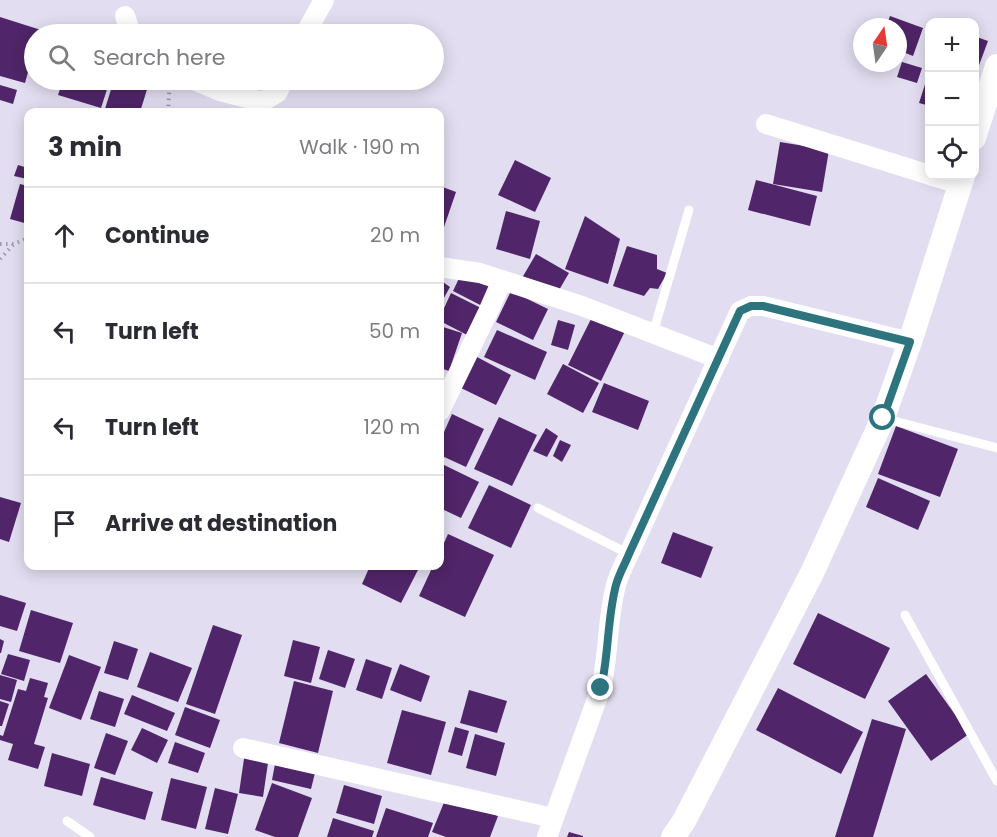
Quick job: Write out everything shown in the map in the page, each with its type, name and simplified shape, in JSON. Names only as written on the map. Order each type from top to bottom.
[{"type":"street","points":[[311,24],[324,0]]},
{"type":"street","points":[[979,126],[997,66]]},
{"type":"street","points":[[218,90],[262,102],[279,90]]},
{"type":"street","points":[[766,124],[925,173]]},
{"type":"street","points":[[673,837],[684,821],[812,573],[883,418],[910,342],[961,180]]},
{"type":"street","points":[[444,268],[480,273],[582,306],[719,359]]},
{"type":"street","points":[[444,403],[502,280]]},
{"type":"street","points":[[243,748],[550,828],[601,688],[617,583],[740,311],[751,306],[763,306],[910,342]]},
{"type":"lane","points":[[652,333],[688,210]]},
{"type":"lane","points":[[883,418],[997,448]]},
{"type":"lane","points":[[538,508],[629,554]]},
{"type":"lane","points":[[905,615],[997,781]]},
{"type":"lane","points":[[67,821],[90,837]]},
{"type":"path","points":[[168,108],[169,90]]},
{"type":"path","points":[[0,244],[14,244],[24,240]]},
{"type":"path","points":[[0,259],[14,244]]},
{"type":"building","points":[[0,17],[24,25],[24,83],[0,76]]},
{"type":"building","points":[[907,22],[923,28],[913,56],[907,54]]},
{"type":"building","points":[[979,38],[988,41],[979,65]]},
{"type":"building","points":[[907,64],[922,68],[917,83],[897,77],[899,72],[907,72]]},
{"type":"building","points":[[925,84],[925,105],[919,103]]},
{"type":"building","points":[[0,85],[17,90],[13,104],[0,100]]},
{"type":"building","points":[[60,90],[107,90],[101,108],[58,95]]},
{"type":"building","points":[[111,90],[147,90],[141,108],[105,108]]},
{"type":"building","points":[[780,142],[829,150],[822,192],[773,184]]},
{"type":"building","points":[[515,160],[551,178],[535,212],[498,195]]},
{"type":"building","points":[[18,165],[24,167],[24,178],[14,176]]},
{"type":"building","points":[[756,180],[817,196],[810,226],[748,210]]},
{"type":"building","points":[[20,184],[24,185],[24,223],[10,219]]},
{"type":"building","points":[[444,188],[456,192],[444,227]]},
{"type":"building","points":[[506,211],[540,221],[530,259],[496,249]]},
{"type":"building","points":[[585,216],[620,239],[608,284],[565,269]]},
{"type":"building","points":[[627,246],[657,255],[657,269],[667,273],[658,289],[650,288],[644,296],[613,286]]},
{"type":"building","points":[[536,254],[569,273],[555,297],[522,278]]},
{"type":"building","points":[[462,272],[496,289],[486,308],[453,291]]},
{"type":"building","points":[[444,283],[450,287],[444,298]]},
{"type":"building","points":[[511,291],[548,309],[533,340],[496,322]]},
{"type":"building","points":[[451,293],[485,310],[471,337],[444,323],[444,308]]},
{"type":"building","points":[[594,313],[626,329],[601,381],[568,365]]},
{"type":"building","points":[[558,320],[575,325],[568,350],[551,345]]},
{"type":"building","points":[[444,327],[462,333],[449,371],[444,369]]},
{"type":"building","points":[[497,330],[547,352],[535,380],[484,357]]},
{"type":"building","points":[[477,357],[511,375],[496,405],[461,388]]},
{"type":"building","points":[[563,364],[599,383],[583,413],[547,394]]},
{"type":"building","points":[[604,383],[649,401],[638,430],[592,412]]},
{"type":"building","points":[[452,414],[484,429],[466,467],[444,457],[444,432]]},
{"type":"building","points":[[499,417],[537,435],[512,486],[474,469]]},
{"type":"building","points":[[896,426],[958,449],[940,497],[878,474]]},
{"type":"building","points":[[546,428],[558,436],[547,457],[533,451]]},
{"type":"building","points":[[560,440],[571,445],[562,462],[553,456]]},
{"type":"building","points":[[444,465],[479,482],[461,518],[444,510]]},
{"type":"building","points":[[878,478],[930,501],[918,530],[866,507]]},
{"type":"building","points":[[489,485],[531,505],[511,548],[468,528]]},
{"type":"building","points":[[0,497],[21,503],[9,542],[0,539]]},
{"type":"building","points":[[673,532],[713,547],[701,578],[661,563]]},
{"type":"building","points":[[448,534],[494,555],[465,617],[419,596],[431,570],[444,570],[444,543]]},
{"type":"building","points":[[368,570],[418,570],[401,603],[362,584]]},
{"type":"building","points":[[0,595],[26,603],[17,631],[0,626]]},
{"type":"building","points":[[31,610],[73,623],[60,663],[19,651]]},
{"type":"building","points":[[818,613],[890,648],[865,699],[793,664]]},
{"type":"building","points":[[213,625],[242,635],[215,714],[186,704]]},
{"type":"building","points":[[0,639],[4,641],[1,653],[0,653]]},
{"type":"building","points":[[293,640],[320,647],[311,683],[284,676]]},
{"type":"building","points":[[114,641],[138,649],[128,680],[104,673]]},
{"type":"building","points":[[328,650],[355,659],[345,688],[319,679]]},
{"type":"building","points":[[150,652],[192,668],[178,702],[137,687]]},
{"type":"building","points":[[8,654],[30,660],[24,681],[1,674]]},
{"type":"building","points":[[69,655],[101,667],[81,720],[49,708]]},
{"type":"building","points":[[366,659],[392,668],[382,699],[356,690]]},
{"type":"building","points":[[400,664],[430,676],[421,702],[390,690]]},
{"type":"building","points":[[926,674],[969,734],[931,761],[888,701]]},
{"type":"building","points":[[0,675],[17,680],[11,702],[0,699]]},
{"type":"building","points":[[30,678],[48,683],[44,697],[48,698],[34,744],[45,747],[38,769],[8,760],[13,744],[0,740],[18,689],[26,691]]},
{"type":"building","points":[[294,681],[333,691],[318,753],[279,743]]},
{"type":"building","points":[[778,688],[863,732],[841,774],[756,730]]},
{"type":"building","points":[[469,690],[507,701],[497,733],[460,723]]},
{"type":"building","points":[[99,691],[124,699],[115,727],[90,719]]},
{"type":"building","points":[[132,695],[175,713],[167,731],[124,714]]},
{"type":"building","points":[[0,701],[9,704],[2,726],[0,726]]},
{"type":"building","points":[[185,707],[220,720],[210,748],[175,735]]},
{"type":"building","points":[[402,710],[446,722],[431,775],[387,763]]},
{"type":"building","points":[[872,719],[906,729],[873,837],[835,837]]},
{"type":"building","points":[[455,727],[469,731],[462,756],[448,752]]},
{"type":"building","points":[[142,728],[168,740],[157,763],[131,750]]},
{"type":"building","points":[[106,733],[128,741],[115,775],[94,768]]},
{"type":"building","points":[[475,734],[505,743],[496,776],[466,768]]},
{"type":"building","points":[[175,742],[205,753],[198,773],[168,763]]},
{"type":"building","points":[[245,752],[269,756],[263,797],[239,793]]},
{"type":"building","points":[[52,753],[90,764],[82,796],[44,786]]},
{"type":"building","points":[[275,764],[315,773],[311,789],[272,780]]},
{"type":"building","points":[[101,777],[153,792],[145,820],[93,805]]},
{"type":"building","points":[[171,778],[207,787],[196,829],[161,820]]},
{"type":"building","points":[[272,783],[312,798],[298,837],[275,837],[255,830]]},
{"type":"building","points":[[344,785],[382,796],[374,824],[336,813]]},
{"type":"building","points":[[215,788],[238,794],[228,834],[205,829]]},
{"type":"building","points":[[447,795],[498,816],[490,837],[446,837],[432,832]]},
{"type":"building","points":[[386,808],[433,823],[428,837],[376,837]]},
{"type":"building","points":[[333,818],[374,831],[372,837],[327,837]]},
{"type":"building","points":[[569,832],[583,836],[583,837],[567,837]]},
{"type":"route","points":[[601,688],[617,583],[740,311],[751,306],[763,306],[910,342],[883,418]]}]
